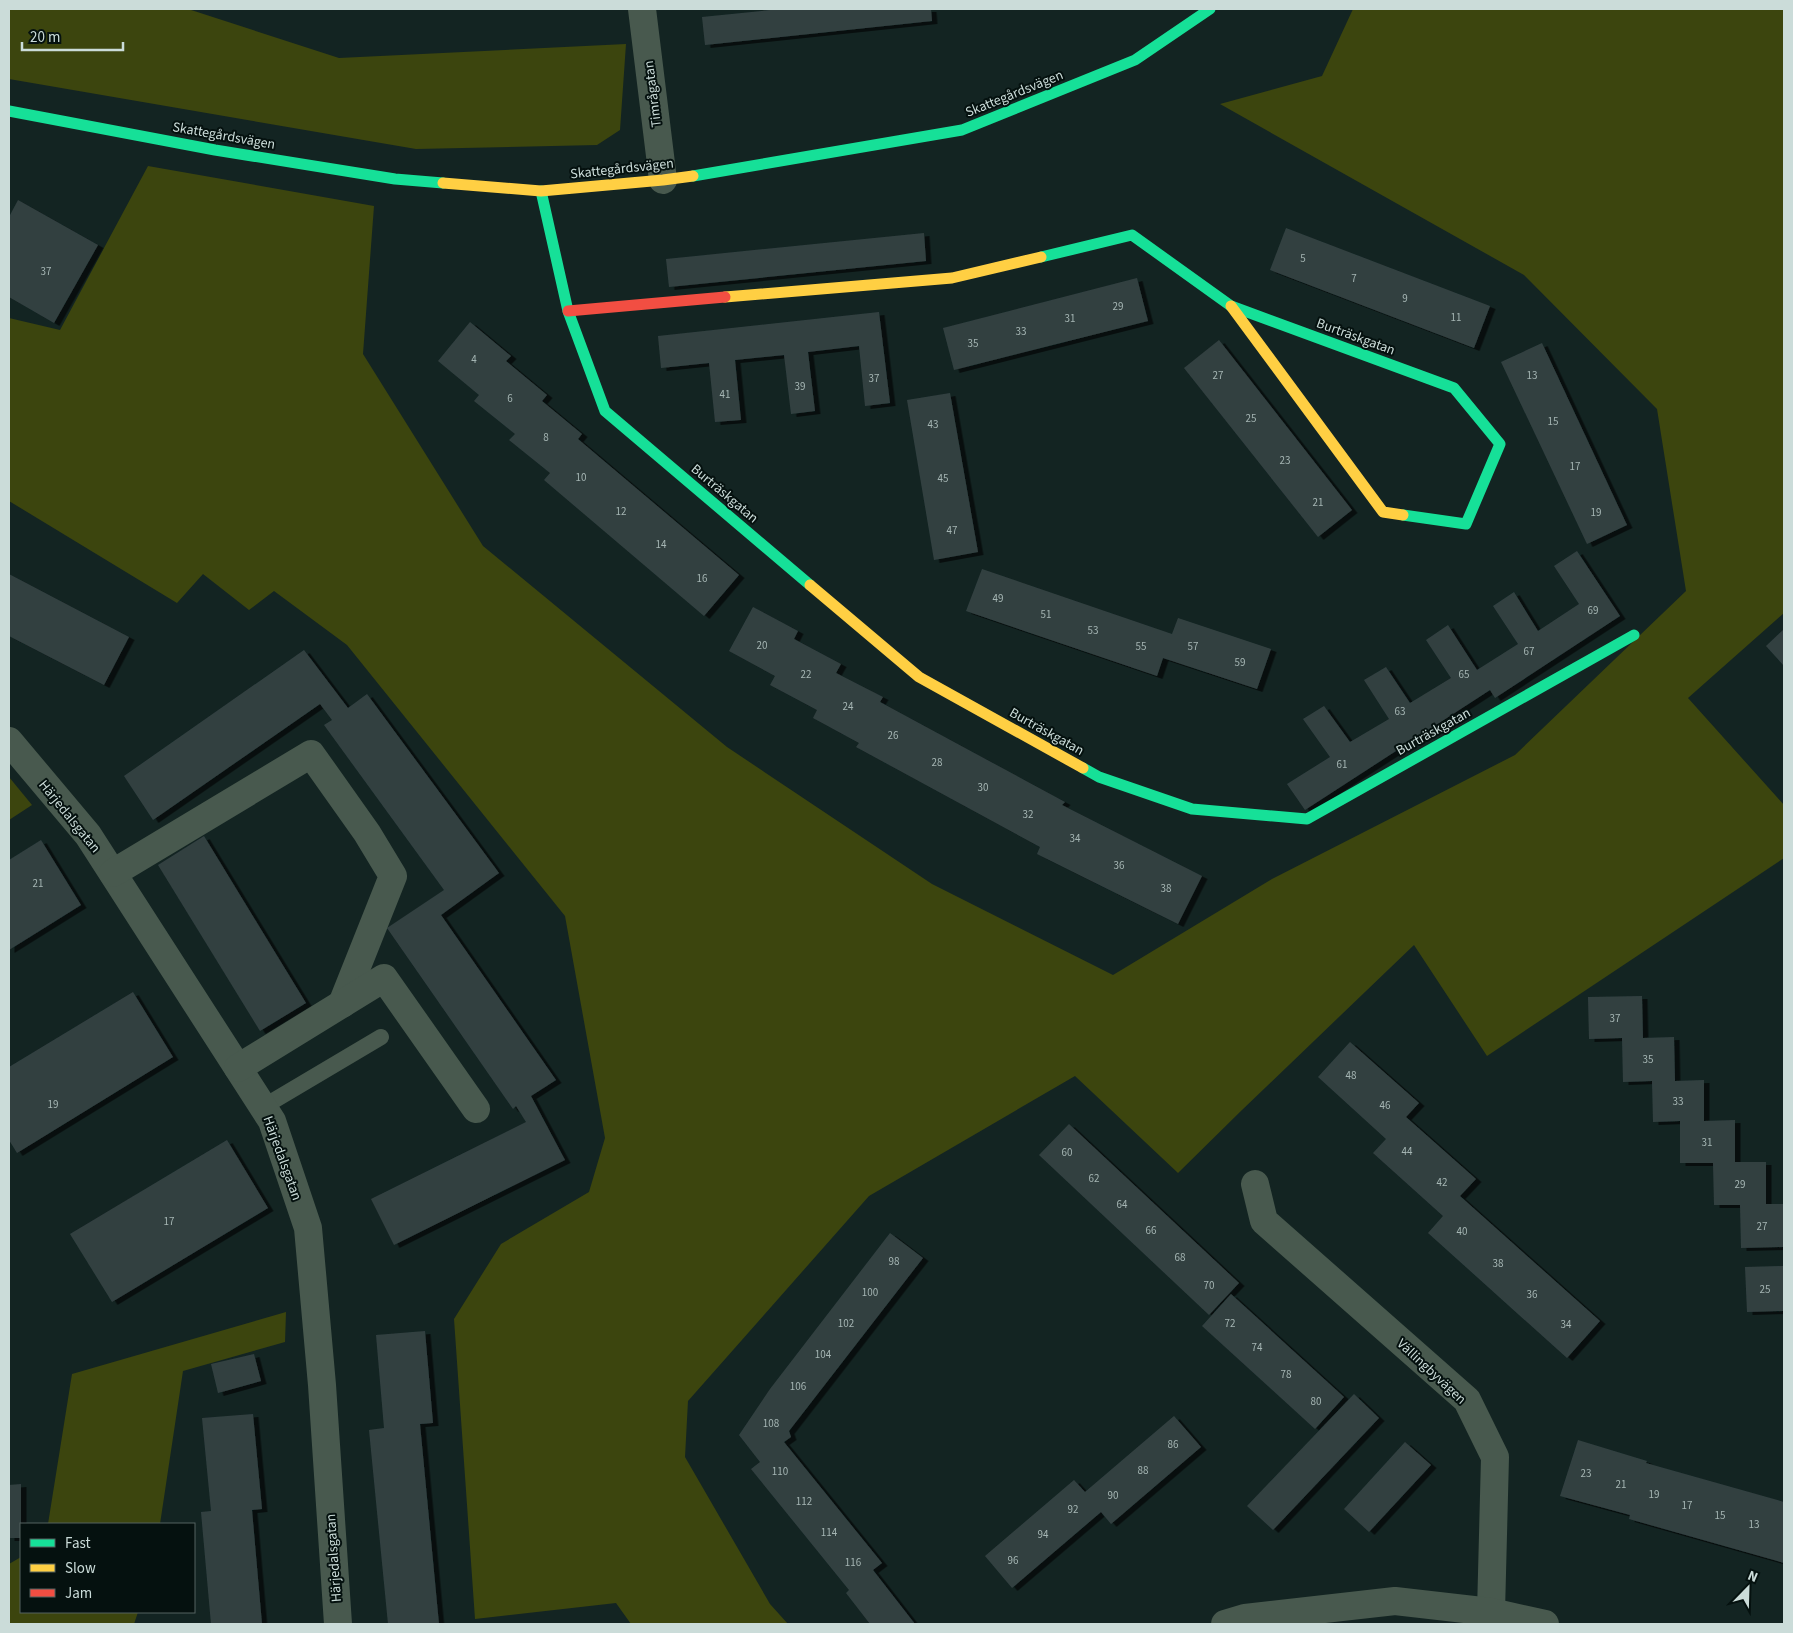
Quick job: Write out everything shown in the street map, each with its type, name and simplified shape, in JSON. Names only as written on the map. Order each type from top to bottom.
[{"type":"street","name":"Timrågatan","points":[[642,9],[663,180]]},
{"type":"street","name":"Skattegårdsvägen","points":[[9,111],[215,150],[394,179],[541,191],[663,180],[962,130],[1134,60],[1210,9]]},
{"type":"street","name":"Burträskgatan","points":[[541,191],[568,311],[605,411],[919,677],[1099,777],[1192,809],[1307,819],[1634,636]]},
{"type":"street","name":"Burträskgatan","points":[[568,311],[952,278],[1132,235],[1231,306],[1454,388],[1500,444],[1466,524],[1382,512],[1231,306]]},
{"type":"street","name":"Härjedalsgatan","points":[[9,742],[88,835],[272,1122],[308,1228],[322,1385],[338,1624]]},
{"type":"street","points":[[113,873],[311,754],[367,833],[392,876],[342,1004]]},
{"type":"street","points":[[238,1068],[384,978],[476,1109]]},
{"type":"street","name":"Vällingbyvägen","points":[[1255,1184],[1264,1221],[1467,1400],[1495,1457],[1491,1612]]},
{"type":"street","points":[[1225,1624],[1245,1618],[1394,1601],[1491,1612],[1545,1624]]},
{"type":"lane","points":[[263,1107],[381,1037]]},
{"type":"green space","points":[[9,9],[188,9],[339,58],[626,44],[620,130],[597,145],[416,149],[9,79]]},
{"type":"green space","points":[[1353,9],[1784,9],[1784,613],[1688,698],[1784,805],[1784,858],[1487,1056],[1414,945],[1178,1173],[1075,1076],[869,1196],[688,1401],[685,1457],[770,1604],[788,1624],[631,1624],[616,1603],[475,1619],[454,1319],[501,1244],[589,1192],[605,1138],[565,916],[347,645],[274,591],[249,610],[203,574],[177,603],[9,501],[9,318],[60,330],[148,166],[374,206],[363,354],[483,546],[727,747],[932,884],[1113,975],[1272,879],[1515,755],[1686,591],[1657,409],[1524,275],[1220,104],[1322,76]]},
{"type":"green space","points":[[9,777],[32,805],[9,820]]},
{"type":"green space","points":[[286,1312],[285,1342],[183,1371],[160,1523],[48,1523],[72,1374]]},
{"type":"green space","points":[[20,1558],[20,1613],[138,1613],[134,1624],[9,1624],[9,1564]]},
{"type":"building","points":[[780,9],[931,9],[932,21],[705,45],[702,17]]},
{"type":"building","points":[[18,200],[98,245],[54,323],[9,297],[9,217]]},
{"type":"building","points":[[1286,228],[1490,306],[1474,348],[1270,270]]},
{"type":"building","points":[[924,233],[926,261],[669,287],[666,259]]},
{"type":"building","points":[[1137,278],[1148,321],[954,370],[943,328]]},
{"type":"building","points":[[879,312],[890,403],[865,406],[859,346],[808,352],[815,411],[791,414],[784,355],[735,360],[741,420],[715,422],[709,363],[661,368],[658,336]]},
{"type":"building","points":[[470,322],[511,356],[506,361],[547,395],[542,401],[582,434],[578,439],[739,575],[704,616],[544,480],[550,473],[509,440],[515,434],[474,401],[479,395],[438,361]]},
{"type":"building","points":[[1219,340],[1352,510],[1318,537],[1184,368]]},
{"type":"building","points":[[1542,343],[1627,525],[1587,544],[1501,362]]},
{"type":"building","points":[[950,393],[978,552],[934,560],[907,400]]},
{"type":"building","points":[[1577,551],[1620,616],[1495,698],[1490,690],[1305,810],[1287,784],[1330,757],[1303,719],[1324,706],[1350,742],[1389,719],[1364,680],[1386,667],[1410,703],[1451,678],[1426,640],[1448,625],[1477,670],[1518,644],[1493,606],[1514,592],[1538,631],[1579,604],[1554,566]]},
{"type":"building","points":[[982,569],[1172,634],[1178,618],[1271,649],[1257,689],[1163,658],[1157,676],[966,611]]},
{"type":"building","points":[[9,574],[129,637],[104,685],[9,636]]},
{"type":"building","points":[[753,607],[798,631],[794,639],[841,664],[836,673],[883,697],[880,702],[1065,802],[1062,805],[1202,876],[1178,924],[1037,854],[1040,847],[856,747],[859,743],[813,718],[817,710],[770,685],[775,676],[729,651]]},
{"type":"building","points":[[1784,629],[1784,666],[1766,646]]},
{"type":"building","points":[[304,650],[348,708],[367,694],[499,873],[441,915],[556,1080],[531,1096],[565,1160],[394,1245],[371,1199],[526,1122],[516,1106],[513,1109],[387,928],[444,890],[324,725],[332,720],[320,704],[153,820],[124,776]]},
{"type":"building","points":[[204,836],[306,1003],[260,1031],[158,865]]},
{"type":"building","points":[[41,840],[81,905],[9,950],[9,860]]},
{"type":"building","points":[[133,992],[173,1057],[17,1153],[9,1140],[9,1067]]},
{"type":"building","points":[[1642,996],[1643,1038],[1674,1037],[1675,1081],[1704,1080],[1704,1121],[1735,1120],[1735,1162],[1766,1162],[1766,1204],[1784,1204],[1784,1247],[1741,1248],[1740,1205],[1714,1205],[1713,1163],[1680,1163],[1680,1121],[1653,1122],[1652,1081],[1623,1082],[1622,1038],[1589,1039],[1588,997]]},
{"type":"building","points":[[1350,1042],[1419,1103],[1406,1117],[1476,1179],[1460,1196],[1600,1321],[1567,1358],[1428,1233],[1443,1216],[1373,1153],[1386,1139],[1318,1077]]},
{"type":"building","points":[[1069,1124],[1239,1283],[1209,1315],[1039,1155]]},
{"type":"building","points":[[227,1140],[268,1208],[112,1302],[70,1234]]},
{"type":"building","points":[[890,1233],[923,1258],[789,1431],[791,1437],[784,1442],[882,1563],[873,1570],[915,1624],[870,1624],[846,1593],[849,1590],[751,1469],[760,1462],[739,1435],[770,1389]]},
{"type":"building","points":[[1784,1266],[1784,1311],[1747,1312],[1745,1267]]},
{"type":"building","points":[[1231,1294],[1344,1397],[1315,1429],[1202,1326]]},
{"type":"building","points":[[425,1331],[433,1423],[420,1424],[439,1624],[388,1624],[369,1430],[384,1428],[376,1335]]},
{"type":"building","points":[[254,1354],[261,1381],[218,1393],[211,1364]]},
{"type":"building","points":[[1354,1394],[1379,1418],[1273,1530],[1247,1506]]},
{"type":"building","points":[[253,1414],[262,1509],[252,1510],[262,1624],[211,1624],[201,1512],[211,1511],[202,1418]]},
{"type":"building","points":[[1174,1416],[1201,1447],[1111,1524],[1101,1512],[1012,1588],[985,1556],[1074,1480],[1085,1492]]},
{"type":"building","points":[[1578,1440],[1647,1461],[1646,1463],[1784,1502],[1784,1563],[1629,1519],[1630,1515],[1560,1496]]},
{"type":"building","points":[[1405,1442],[1431,1465],[1369,1532],[1344,1509]]},
{"type":"building","points":[[21,1484],[20,1538],[9,1538],[9,1485]]},
{"type":"traffic: fast","points":[[693,176],[962,130],[1135,60],[1210,9]]},
{"type":"traffic: fast","points":[[9,111],[215,150],[395,179],[443,183]]},
{"type":"traffic: fast","points":[[541,191],[568,311],[605,411],[810,585]]},
{"type":"traffic: fast","points":[[1041,257],[1132,235],[1231,306],[1454,388],[1500,444],[1466,524],[1403,515]]},
{"type":"traffic: fast","points":[[1083,768],[1099,777],[1192,809],[1307,819],[1634,635]]},
{"type":"traffic: slow","points":[[443,183],[541,191],[693,176]]},
{"type":"traffic: slow","points":[[725,297],[952,278],[1041,257]]},
{"type":"traffic: slow","points":[[1231,306],[1383,512],[1403,515]]},
{"type":"traffic: slow","points":[[810,585],[919,677],[1083,768]]},
{"type":"traffic: jam","points":[[568,311],[725,297]]}]
